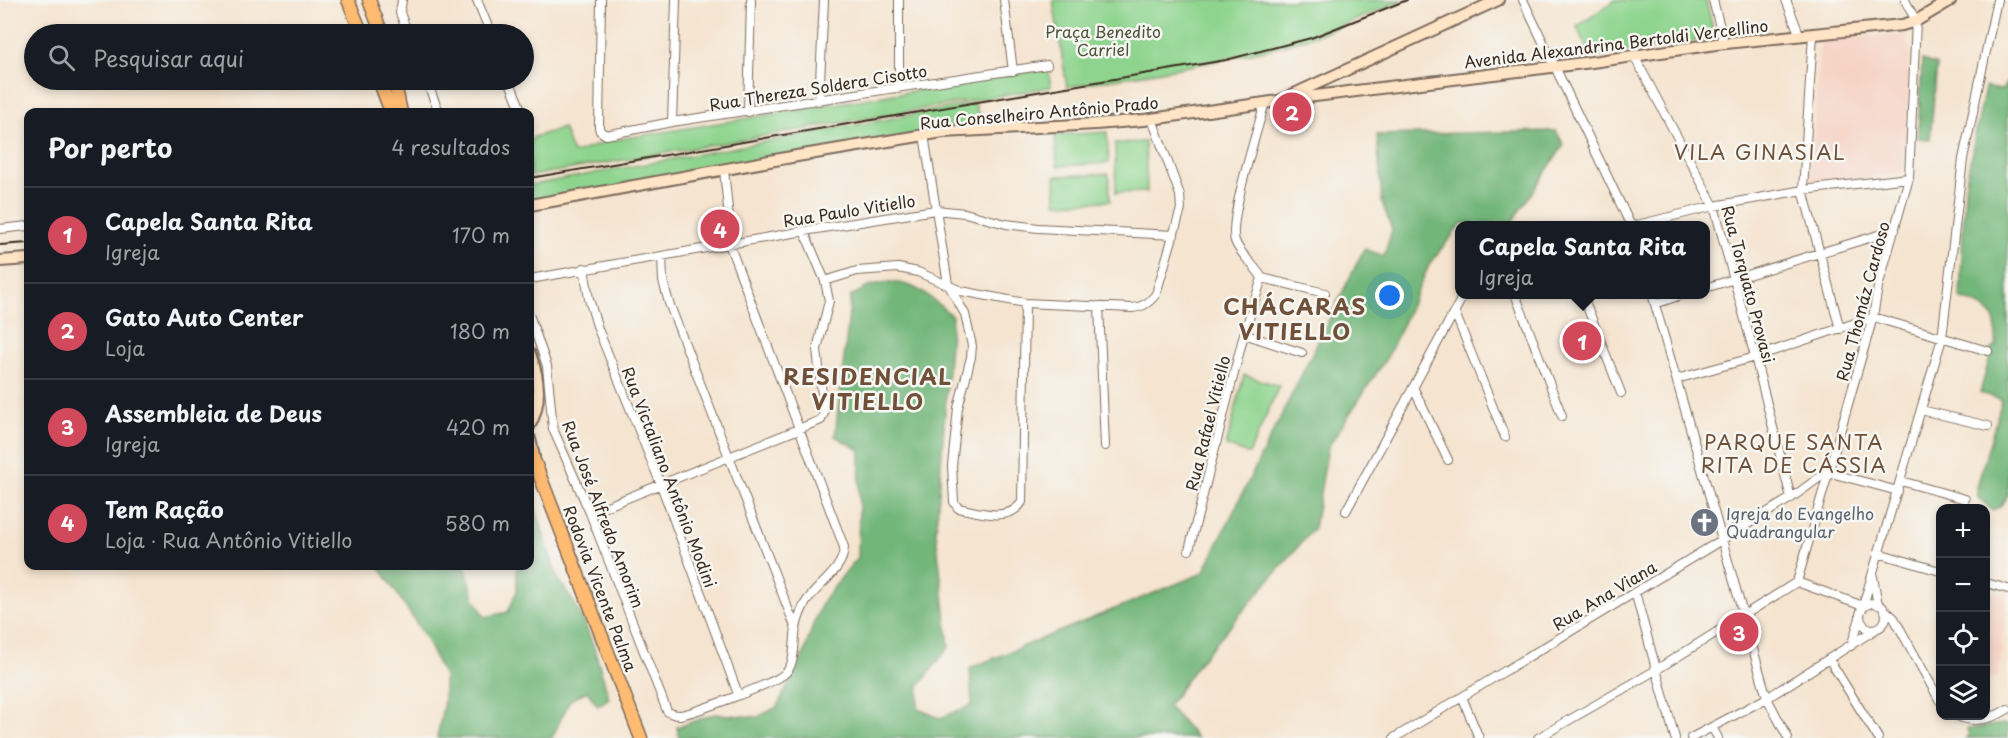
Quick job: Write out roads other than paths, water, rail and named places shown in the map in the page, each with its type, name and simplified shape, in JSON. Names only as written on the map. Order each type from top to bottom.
[{"type":"main road","points":[[348,0],[358,24]]},
{"type":"main road","points":[[369,0],[378,24]]},
{"type":"main road","name":"Rua Conselheiro Antônio Prado","points":[[534,205],[924,135],[1152,119],[1278,100],[1498,0]]},
{"type":"main road","name":"Avenida Alexandrina Bertoldi Vercellino","points":[[1278,100],[1724,43],[1902,25],[1916,21],[1952,0]]},
{"type":"main road","points":[[361,24],[362,12],[368,11],[375,17]]},
{"type":"main road","points":[[1323,80],[1324,88],[1329,94]]},
{"type":"main road","points":[[383,90],[390,108]]},
{"type":"main road","points":[[396,90],[400,108]]},
{"type":"main road","points":[[0,261],[24,259]]},
{"type":"main road","points":[[534,368],[537,378],[538,406],[534,416]]},
{"type":"main road","points":[[534,411],[538,406]]},
{"type":"main road","name":"Rodovia Vicente Palma","points":[[534,470],[641,738]]},
{"type":"main road","name":"Rodovia Vicente Palma","points":[[534,471],[633,738]]},
{"type":"street","points":[[402,0],[400,13],[404,24]]},
{"type":"street","points":[[477,0],[487,24]]},
{"type":"street","name":"Rua Thereza Soldera Cisotto","points":[[601,0],[599,127],[601,132],[608,135],[672,122],[1047,65]]},
{"type":"street","points":[[672,122],[676,0]]},
{"type":"street","points":[[748,112],[751,0]]},
{"type":"street","points":[[819,101],[824,0]]},
{"type":"street","points":[[899,0],[899,89]]},
{"type":"street","points":[[1004,0],[1013,71]]},
{"type":"street","points":[[1523,0],[1630,221]]},
{"type":"street","points":[[1713,0],[1724,43]]},
{"type":"street","points":[[1786,0],[1800,36]]},
{"type":"street","points":[[1905,0],[1916,21]]},
{"type":"street","points":[[1851,646],[1942,338],[1961,168],[1997,0]]},
{"type":"street","name":"Rua Thomáz Cardoso","points":[[1797,582],[1873,317],[1878,287],[1910,178],[1916,21]]},
{"type":"street","points":[[1813,35],[1803,190],[1840,329]]},
{"type":"street","name":"Rua Torquato Provasi","points":[[1634,56],[1714,206],[1735,278],[1791,498]]},
{"type":"street","points":[[430,90],[437,108]]},
{"type":"street","points":[[513,90],[520,108]]},
{"type":"street","points":[[1265,102],[1236,213],[1233,232],[1237,246],[1262,278],[1325,292]]},
{"type":"street","points":[[825,281],[857,271],[898,268],[918,272],[961,291],[1025,303],[1132,308],[1149,303],[1156,294],[1181,209],[1180,195],[1152,119]]},
{"type":"street","points":[[924,135],[948,284],[965,314],[972,346],[955,430],[952,466],[954,502],[959,508],[999,515],[1014,511],[1023,500],[1025,303]]},
{"type":"street","points":[[724,170],[730,228],[729,244],[844,547],[844,555],[840,563],[805,604],[796,629],[790,666],[783,675],[738,694]]},
{"type":"street","points":[[1649,221],[1714,206],[1803,190],[1910,178]]},
{"type":"street","name":"Rua Paulo Vitiello","points":[[534,278],[935,210],[964,213],[1006,224],[1038,228],[1174,235]]},
{"type":"street","points":[[0,229],[24,226]]},
{"type":"street","points":[[1710,286],[1895,230]]},
{"type":"street","points":[[590,513],[821,420],[824,413],[818,349],[829,301],[825,281],[804,231]]},
{"type":"street","points":[[662,256],[663,281],[669,303],[796,629]]},
{"type":"street","name":"Rua Victaliano Antônio Modini","points":[[584,268],[589,299],[598,329],[662,485],[738,694]]},
{"type":"street","name":"Rua Rafael Vitiello","points":[[1189,550],[1244,334],[1262,278]]},
{"type":"street","points":[[1346,511],[1462,299]]},
{"type":"street","points":[[1517,299],[1562,416]]},
{"type":"street","points":[[1584,299],[1622,393]]},
{"type":"street","points":[[1654,299],[1767,698],[1788,738]]},
{"type":"street","points":[[1655,304],[1670,299]]},
{"type":"street","points":[[1099,306],[1105,446]]},
{"type":"street","points":[[1455,313],[1505,437]]},
{"type":"street","points":[[1677,379],[1755,357],[1873,317],[1988,351]]},
{"type":"street","name":"Rua José Alfredo Amorim","points":[[534,329],[547,366],[554,429],[590,513],[663,705],[672,715],[694,711],[738,694]]},
{"type":"street","points":[[1244,334],[1302,353]]},
{"type":"street","points":[[1413,387],[1448,460]]},
{"type":"street","points":[[1921,410],[1988,426]]},
{"type":"street","points":[[1827,472],[1898,491]]},
{"type":"street","name":"Rua Ana Viana","points":[[1394,738],[1791,498],[1827,472]]},
{"type":"street","points":[[1901,481],[1965,500]]},
{"type":"street","points":[[1878,553],[1936,570]]},
{"type":"street","points":[[1873,574],[1885,620],[1901,632]]},
{"type":"street","points":[[1538,738],[1656,670],[1797,582],[1863,606],[1872,603],[1881,607],[1894,618],[1936,693]]},
{"type":"street","points":[[1990,584],[2008,589]]},
{"type":"street","points":[[1635,592],[1675,738]]},
{"type":"street","points":[[1860,618],[1864,626],[1876,629]]},
{"type":"street","points":[[1691,738],[1767,698],[1851,646],[1885,620]]},
{"type":"street","points":[[1829,659],[1878,738]]},
{"type":"street","points":[[1462,697],[1479,738]]},
{"type":"street","points":[[1990,717],[2008,709]]},
{"type":"street","points":[[1712,727],[1718,738]]},
{"type":"railway","points":[[534,177],[1226,60],[1311,38],[1407,0]]},
{"type":"railway","points":[[0,245],[24,243]]},
{"type":"place","name":"Gato Auto Center","points":[[1292,112]]},
{"type":"place","name":"Tem Ração","points":[[720,229]]},
{"type":"place","name":"Capela Santa Rita","points":[[1582,341]]},
{"type":"place","name":"Igreja do Evangelho Quadrangular","points":[[1705,522]]},
{"type":"place","name":"Assembleia de Deus","points":[[1739,632]]},
{"type":"district","name":"VILA GINASIAL","points":[[1760,152]]},
{"type":"district","name":"CHÁCARAS VITIELLO","points":[[1295,318]]},
{"type":"district","name":"RESIDENCIAL VITIELLO","points":[[868,388]]},
{"type":"district","name":"PARQUE SANTA RITA DE CÁSSIA","points":[[1794,454]]},
{"type":"park label","name":"Praça Benedito Carriel","points":[[1103,40]]}]
